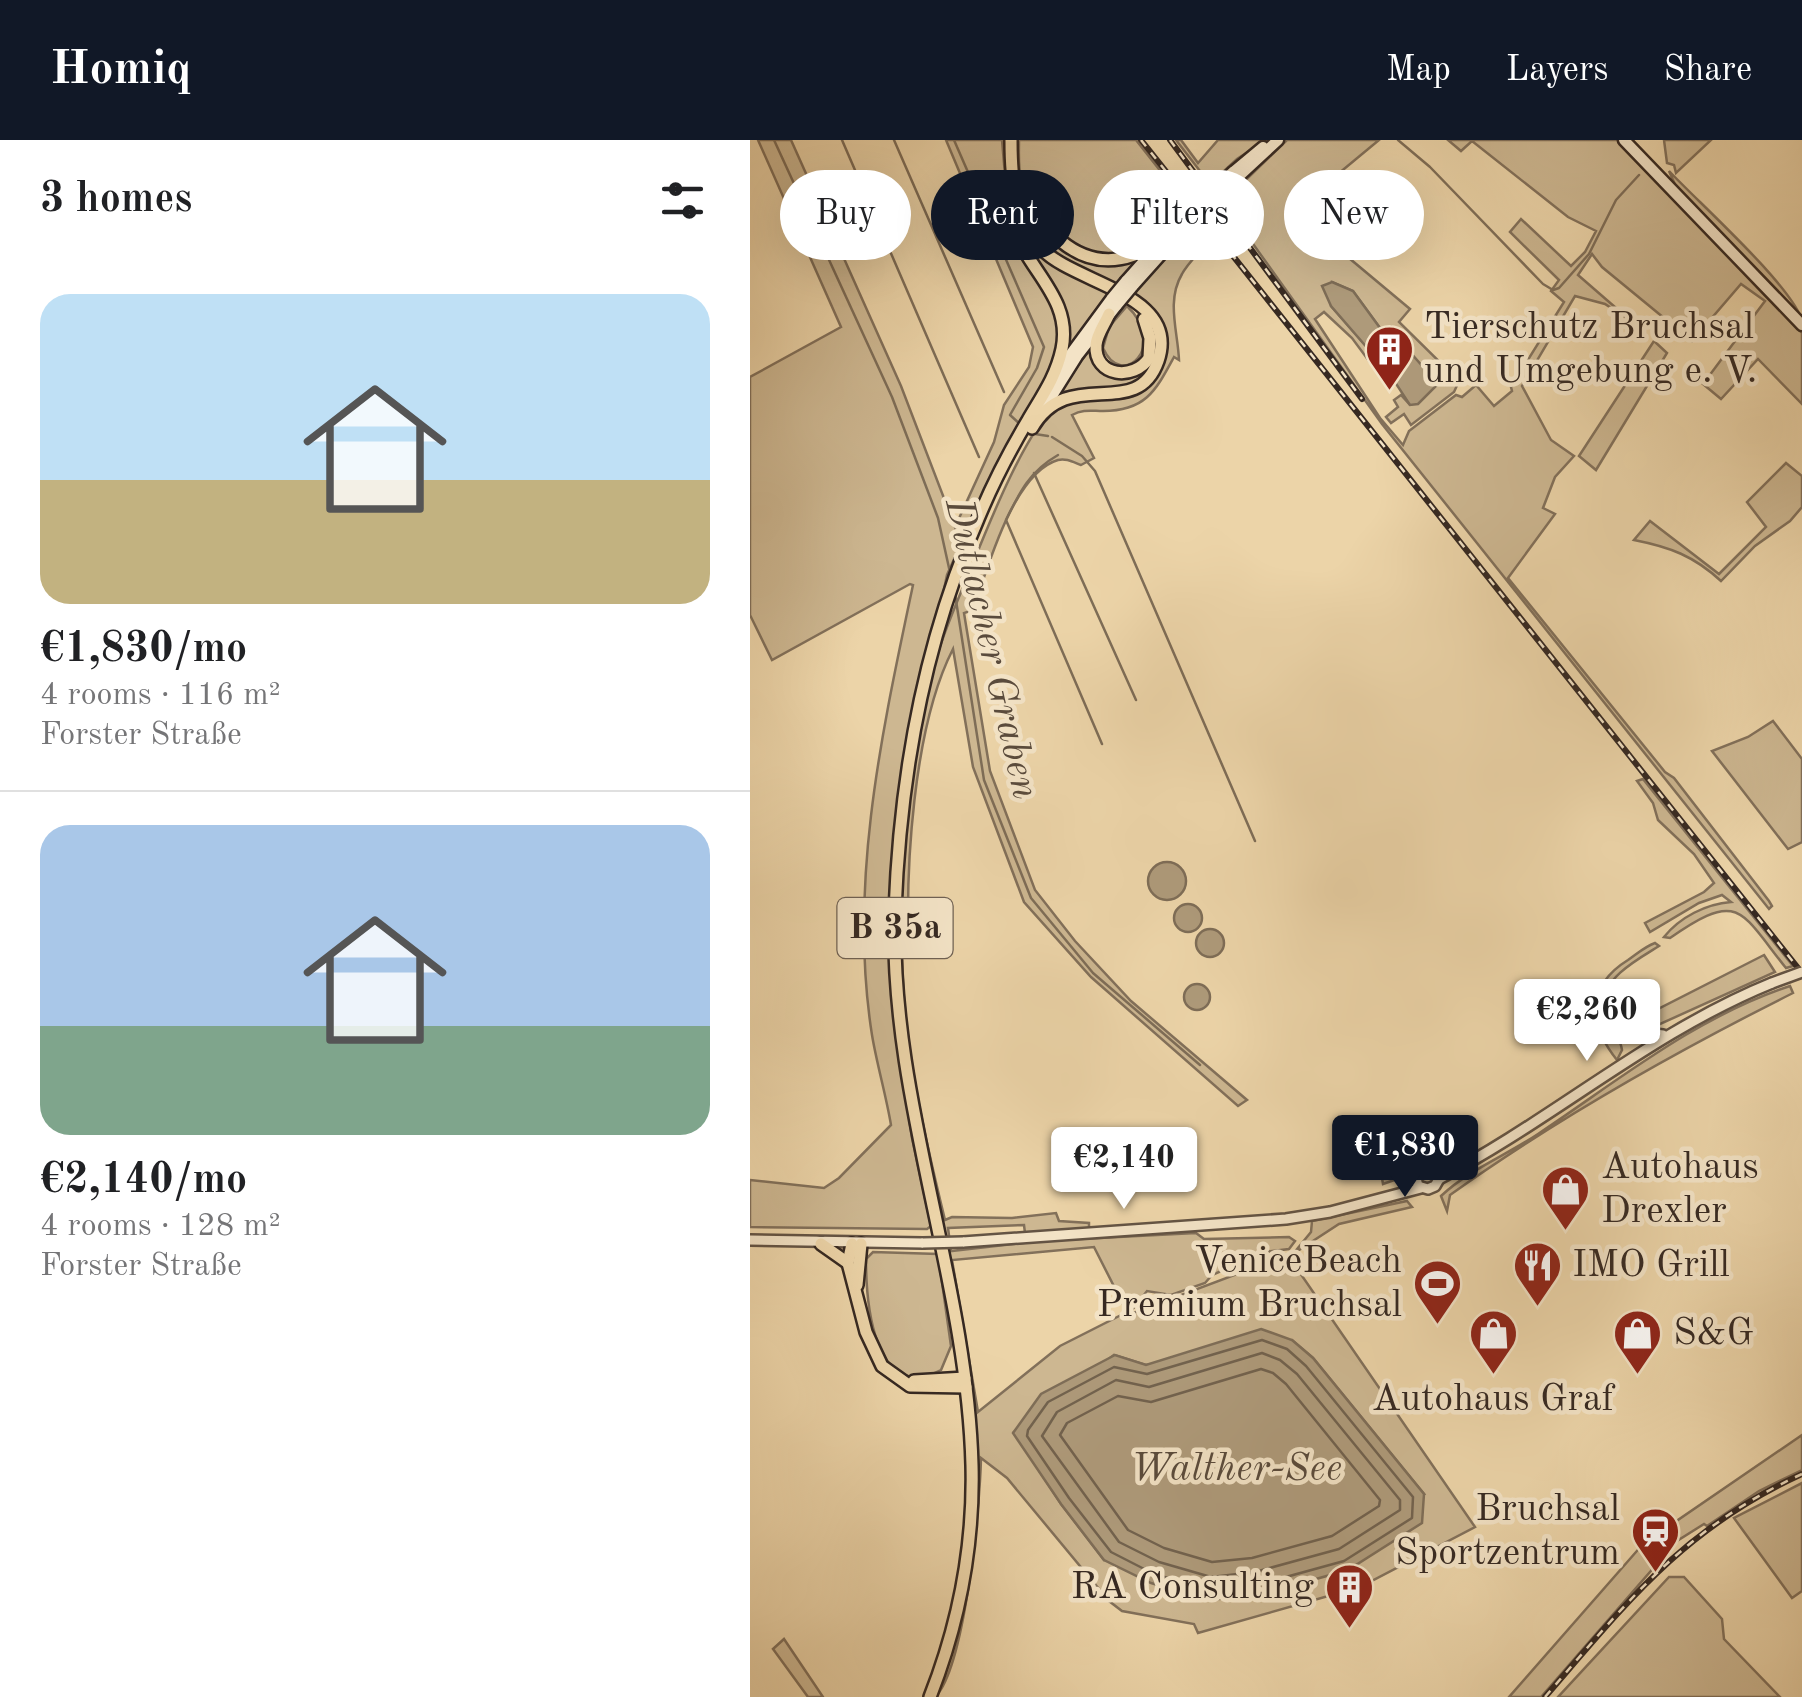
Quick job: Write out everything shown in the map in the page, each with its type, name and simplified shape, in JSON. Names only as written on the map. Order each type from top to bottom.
[{"type":"main road","points":[[1010,140],[1011,170]]},
{"type":"main road","name":"B 35a","points":[[1241,170],[1275,140]]},
{"type":"main road","points":[[1624,140],[1802,325]]},
{"type":"main road","points":[[1032,260],[1056,299],[1063,320],[1063,344],[1054,378]]},
{"type":"main road","points":[[1033,420],[1072,395],[1116,394],[1141,385],[1158,362],[1160,344],[1150,314],[1129,289],[1068,269],[1056,260]]},
{"type":"main road","name":"B 35a","points":[[1129,289],[1150,260]]},
{"type":"main road","name":"B 35a","points":[[1033,420],[1054,378],[1153,260]]},
{"type":"main road","points":[[1113,306],[1097,338],[1099,359],[1113,372],[1134,372],[1146,364],[1151,349],[1148,326],[1129,289]]},
{"type":"main road","name":"B 35a","points":[[930,1697],[951,1635],[967,1557],[972,1466],[959,1342],[906,1071],[896,934],[905,786],[932,656],[980,513],[1033,420],[1113,306]]},
{"type":"main road","name":"B 35a","points":[[932,656],[950,607],[954,583]]},
{"type":"main road","points":[[821,1244],[848,1263],[871,1347],[887,1371],[919,1388],[965,1383]]},
{"type":"main road","points":[[848,1263],[857,1244]]},
{"type":"main road","points":[[856,1289],[857,1244]]},
{"type":"main road","points":[[940,1378],[952,1364],[959,1342]]},
{"type":"main road","points":[[900,1380],[940,1378],[965,1383]]},
{"type":"street","points":[[1421,1188],[1415,1178],[1423,1165],[1437,1173],[1467,1162],[1514,1136],[1665,1036],[1728,1001],[1802,972]]},
{"type":"street","points":[[1628,1031],[1665,1036]]},
{"type":"street","points":[[750,1240],[821,1244],[964,1242],[1286,1219],[1432,1188],[1437,1173]]},
{"type":"street","points":[[1394,1194],[1415,1178]]},
{"type":"shaded area","points":[[758,140],[791,140],[804,170],[780,170],[780,190]]},
{"type":"shaded area","points":[[946,140],[1002,140],[1005,170],[959,170]]},
{"type":"shaded area","points":[[1019,140],[1136,140],[1160,170],[1094,170],[1094,254],[1074,246],[1074,170],[1020,170]]},
{"type":"shaded area","points":[[1176,140],[1181,140],[1198,163],[1218,140],[1266,140],[1225,170],[1199,170]]},
{"type":"shaded area","points":[[1287,140],[1379,140],[1343,170],[1284,170],[1284,260],[1351,260],[1410,309],[1399,322],[1459,381],[1454,392],[1411,425],[1404,414],[1391,423],[1386,417],[1398,407],[1394,400],[1401,395],[1410,405],[1387,331],[1392,326],[1385,331],[1380,328],[1353,291],[1332,282],[1331,306],[1374,355],[1369,361],[1352,338],[1324,312],[1315,319],[1380,418],[1403,445],[1409,431],[1456,395],[1462,397],[1476,385],[1494,406],[1512,391],[1564,302],[1551,291],[1559,280],[1510,232],[1521,219],[1571,266],[1585,252],[1596,231],[1568,217],[1472,141],[1461,151],[1448,140],[1617,140],[1802,333],[1802,404],[1758,359],[1721,399],[1703,384],[1765,301],[1741,284],[1692,341],[1602,267],[1592,254],[1578,275],[1631,321],[1605,304],[1575,296],[1522,386],[1551,440],[1574,456],[1555,477],[1543,508],[1555,514],[1508,578],[1665,772],[1674,778],[1769,901],[1769,909],[1382,424],[1264,259],[1264,170],[1256,170]]},
{"type":"shaded area","points":[[1664,140],[1711,140],[1676,173],[1674,165],[1667,163]]},
{"type":"shaded area","points":[[1669,171],[1781,286],[1802,320],[1677,189]]},
{"type":"shaded area","points":[[1074,251],[1094,255],[1094,260],[1138,260],[1116,284],[1066,260],[1074,260]]},
{"type":"shaded area","points":[[811,260],[845,260],[901,386],[955,527],[994,442],[1004,405],[1029,367],[1033,347],[996,260],[1029,260],[1058,313],[1059,349],[986,488],[947,575],[897,814],[896,1032],[912,1138],[931,1226],[927,1229],[750,1227],[750,1180],[824,1188],[891,1125],[872,1035],[866,978],[866,865],[880,752],[913,585],[772,660],[750,615],[750,377],[841,327]]},
{"type":"shaded area","points":[[1035,260],[1050,260],[1109,292],[1067,350],[1067,339]]},
{"type":"shaded area","points":[[1161,260],[1192,260],[1175,295],[1179,360],[1174,357],[1155,389],[1140,403],[1118,410],[1072,415],[1094,458],[1081,465],[1058,460],[1028,483],[994,548],[973,610],[964,613],[990,771],[1035,890],[1075,941],[1131,1001],[1247,1100],[1238,1106],[1091,977],[1024,902],[973,767],[953,649],[939,681],[920,758],[911,842],[909,957],[902,958],[911,1057],[937,1188],[945,1220],[1056,1213],[1059,1221],[1089,1223],[1089,1230],[1025,1233],[1024,1225],[948,1228],[951,1251],[1041,1241],[1196,1233],[1204,1239],[1289,1237],[1295,1241],[1289,1249],[1265,1252],[1212,1275],[1205,1283],[1171,1295],[1147,1291],[1128,1315],[1289,1257],[1475,1527],[1360,1587],[1198,1633],[1194,1624],[1122,1611],[1109,1601],[1007,1478],[981,1458],[974,1547],[962,1621],[946,1680],[935,1697],[966,1565],[975,1498],[976,1429],[966,1347],[906,1051],[899,947],[909,791],[932,673],[947,627],[997,507],[1032,437],[1044,419],[1063,404],[1150,382],[1156,314],[1134,293]],"holes":[[[1094,1247],[1127,1312],[1060,1346],[978,1412],[952,1260]],[[1292,1340],[1313,1358],[1424,1494],[1104,1560],[1014,1432],[1114,1355],[1146,1365]]]},
{"type":"shaded area","points":[[1127,306],[1139,321],[1143,348],[1138,358],[1121,365],[1111,360],[1103,348],[1109,327]]},
{"type":"shaded area","points":[[1654,341],[1667,353],[1596,470],[1579,456]]},
{"type":"shaded area","points":[[1088,351],[1110,375],[1122,378],[1142,373],[1143,377],[1124,387],[1060,392]]},
{"type":"shaded area","points":[[1786,463],[1802,476],[1802,507],[1721,581],[1681,554],[1634,540],[1650,521],[1719,574],[1766,527],[1747,502]]},
{"type":"shaded area","points":[[1773,721],[1802,759],[1802,842],[1788,849],[1712,751],[1748,737]]},
{"type":"shaded area","points":[[1643,779],[1793,966],[1786,968],[1758,932],[1737,913],[1711,914],[1670,938],[1664,937],[1694,913],[1731,902],[1722,895],[1699,903],[1650,932],[1645,923],[1714,883],[1694,854],[1658,820],[1653,803],[1637,781]]},
{"type":"shaded area","points":[[1655,943],[1659,946],[1624,969],[1605,994],[1605,1010],[1622,1050],[1617,1060],[1601,1033],[1598,994],[1614,970]]},
{"type":"shaded area","points":[[1764,955],[1775,972],[1649,1029],[1636,1028],[1625,1020],[1650,1013]]},
{"type":"shaded area","points":[[1790,986],[1793,993],[1705,1038],[1532,1140],[1450,1195],[1447,1211],[1441,1196],[1464,1178],[1538,1134],[1690,1032]]},
{"type":"shaded area","points":[[1376,1143],[1400,1149],[1410,1157],[1403,1177],[1383,1184]]},
{"type":"shaded area","points":[[1407,1201],[1412,1207],[1339,1224],[1293,1254],[1311,1232],[1312,1221]]},
{"type":"shaded area","points":[[873,1252],[938,1254],[951,1346],[941,1370],[918,1377],[900,1373],[887,1361],[878,1342],[868,1298],[866,1259]]},
{"type":"shaded area","points":[[1802,1435],[1802,1470],[1677,1541],[1541,1697],[1509,1697],[1657,1528],[1672,1524]]},
{"type":"shaded area","points":[[1802,1483],[1802,1591],[1792,1598],[1734,1518]]},
{"type":"shaded area","points":[[1669,1577],[1684,1577],[1722,1619],[1724,1639],[1780,1697],[1558,1697]]},
{"type":"shaded area","points":[[784,1639],[823,1697],[808,1697],[773,1649]]},
{"type":"water","points":[[1332,282],[1353,291],[1380,328],[1395,335],[1438,384],[1418,404],[1410,405],[1389,373],[1331,306],[1322,286]]},
{"type":"water","points":[[1167,862],[1181,867],[1186,881],[1181,895],[1167,900],[1153,895],[1148,881],[1153,867]]},
{"type":"water","points":[[1188,904],[1198,908],[1202,918],[1198,928],[1188,932],[1178,928],[1174,918],[1178,908]]},
{"type":"water","points":[[1210,929],[1220,933],[1224,943],[1220,953],[1210,957],[1200,953],[1196,943],[1200,933]]},
{"type":"water","points":[[1197,984],[1206,988],[1210,997],[1206,1006],[1197,1010],[1188,1006],[1184,997],[1188,988]]},
{"type":"water","name":"Walther-See","points":[[1261,1329],[1292,1340],[1313,1358],[1424,1494],[1422,1523],[1348,1570],[1259,1595],[1209,1600],[1151,1583],[1104,1560],[1013,1433],[1041,1394],[1115,1355],[1146,1365]]},
{"type":"waterway","name":"Dutlacher Graben","points":[[774,140],[892,397],[938,518],[951,577]]},
{"type":"waterway","points":[[842,140],[979,457]]},
{"type":"waterway","points":[[894,140],[1004,392]]},
{"type":"waterway","points":[[954,140],[1044,347],[1037,368],[1010,415],[1020,424]]},
{"type":"waterway","points":[[1398,140],[1553,290],[1589,254],[1616,200],[1639,175]]},
{"type":"waterway","points":[[1035,434],[1048,436]]},
{"type":"waterway","points":[[1052,437],[1082,456],[1095,471],[1255,841]]},
{"type":"waterway","points":[[1058,455],[1027,483],[1006,520],[1102,744]]},
{"type":"waterway","points":[[1034,473],[1136,700]]},
{"type":"waterway","name":"Dutlacher Graben","points":[[955,594],[984,780],[1031,898],[1093,973],[1200,1065]]},
{"type":"railway","points":[[1141,140],[1802,973]]},
{"type":"railway","points":[[1170,140],[1362,399]]},
{"type":"railway","points":[[1545,1697],[1631,1599],[1690,1543],[1760,1495],[1802,1474]]},
{"type":"place","name":"Tierschutz Bruchsal und Umgebung e. V.","points":[[1389,392]]},
{"type":"place","name":"Autohaus Drexler","points":[[1566,1232]]},
{"type":"place","name":"IMO Grill","points":[[1537,1308]]},
{"type":"place","name":"VeniceBeach Premium Bruchsal","points":[[1437,1326]]},
{"type":"place","name":"Autohaus Graf","points":[[1493,1376]]},
{"type":"place","name":"S&G","points":[[1638,1376]]},
{"type":"place","name":"Bruchsal Sportzentrum","points":[[1655,1574]]},
{"type":"place","name":"RA Consulting","points":[[1349,1630]]}]
